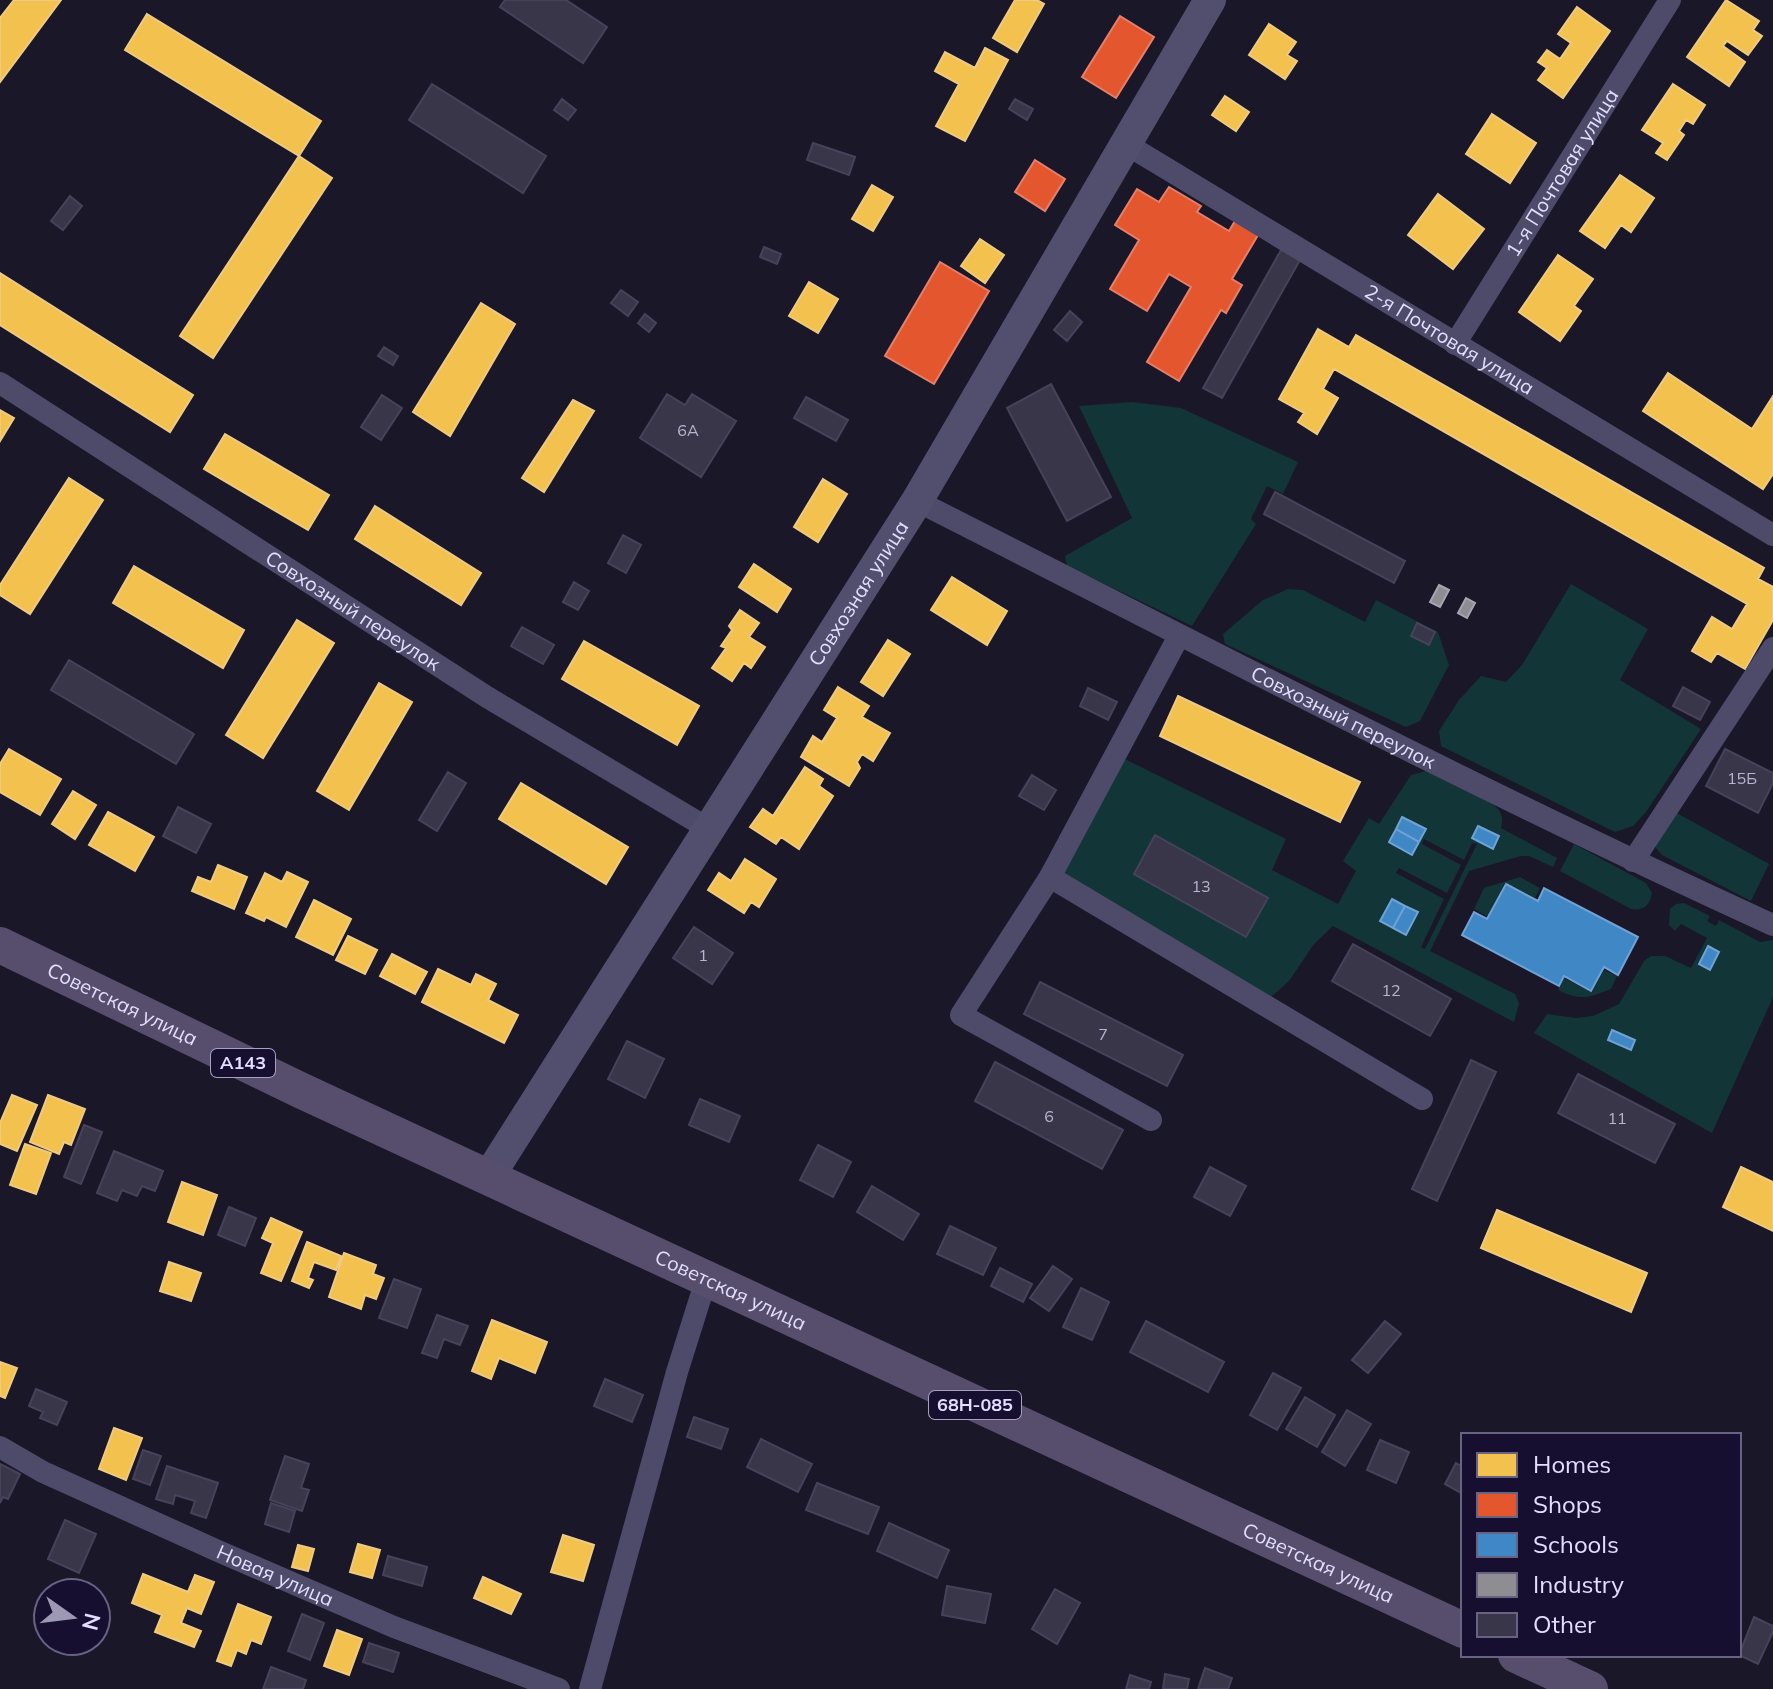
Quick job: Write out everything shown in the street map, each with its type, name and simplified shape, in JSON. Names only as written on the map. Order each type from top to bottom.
[{"type":"main road","name":"Советская улица","points":[[0,945],[300,1090],[1461,1629]]},
{"type":"main road","points":[[1520,1657],[1590,1689]]},
{"type":"street","name":"Совхозная улица","points":[[489,1176],[917,501],[1210,0]]},
{"type":"street","name":"1-я Почтовая улица","points":[[1455,344],[1670,0]]},
{"type":"street","name":"2-я Почтовая улица","points":[[1126,144],[1773,535]]},
{"type":"street","name":"Совхозный переулок","points":[[0,383],[487,697],[709,829]]},
{"type":"street","name":"Совхозный переулок","points":[[917,501],[1179,636],[1633,861],[1773,925]]},
{"type":"street","points":[[1151,1120],[961,1015],[1050,877],[1179,636]]},
{"type":"street","points":[[1633,861],[1773,648]]},
{"type":"street","points":[[1050,877],[1422,1099]]},
{"type":"street","points":[[590,1689],[677,1372],[706,1280]]},
{"type":"street","name":"Новая улица","points":[[0,1447],[43,1472],[218,1551],[394,1627],[559,1689]]},
{"type":"green space","points":[[1132,402],[1181,408],[1298,462],[1283,494],[1267,486],[1251,519],[1256,524],[1192,626],[1067,566],[1065,556],[1132,518],[1079,406]]},
{"type":"green space","points":[[1571,584],[1648,629],[1620,680],[1701,729],[1646,812],[1633,826],[1615,832],[1441,746],[1439,731],[1459,700],[1481,676],[1506,682],[1522,665]]},
{"type":"green space","points":[[1288,589],[1303,590],[1365,622],[1376,600],[1438,632],[1449,665],[1420,721],[1406,727],[1225,644],[1223,634],[1263,600]]},
{"type":"green space","points":[[1119,756],[1286,839],[1272,870],[1338,904],[1356,871],[1343,861],[1369,818],[1379,824],[1411,775],[1426,771],[1491,803],[1501,814],[1501,828],[1557,858],[1553,867],[1529,856],[1521,856],[1469,871],[1430,951],[1515,994],[1519,1003],[1514,1022],[1333,926],[1314,944],[1289,981],[1270,998],[1059,874]],"holes":[[[1424,839],[1464,860],[1472,843],[1477,844],[1425,949],[1421,947],[1444,899],[1396,873],[1399,868],[1447,893],[1461,865],[1422,844]]]},
{"type":"green space","points":[[1675,812],[1769,864],[1751,901],[1662,855],[1656,848],[1656,839]]},
{"type":"green space","points":[[1574,844],[1646,883],[1652,893],[1648,904],[1631,909],[1560,871]]},
{"type":"green space","points":[[1520,877],[1540,888],[1535,898],[1505,883],[1488,917],[1474,909],[1484,888]]},
{"type":"green space","points":[[1684,903],[1710,916],[1707,921],[1716,926],[1719,920],[1760,942],[1773,940],[1773,997],[1712,1133],[1534,1033],[1547,1014],[1576,1018],[1593,1016],[1619,1004],[1644,961],[1651,956],[1665,956],[1691,968],[1707,938],[1681,924],[1675,931],[1669,925],[1670,909]]},
{"type":"green space","points":[[1604,970],[1617,976],[1611,989],[1584,997],[1558,990],[1564,978],[1592,992]]},
{"type":"building: Homes","points":[[14,0],[61,0],[0,82],[0,18]]},
{"type":"building: Homes","points":[[1015,0],[1037,0],[1044,4],[1017,52],[993,38]]},
{"type":"building: Homes","points":[[1726,0],[1759,21],[1753,30],[1762,36],[1748,55],[1727,41],[1723,46],[1745,62],[1729,86],[1687,57]]},
{"type":"building: Homes","points":[[1577,7],[1610,31],[1563,98],[1538,80],[1547,68],[1538,62],[1547,50],[1560,59],[1571,43],[1558,34]]},
{"type":"building: Homes","points":[[147,14],[321,121],[299,156],[125,50]]},
{"type":"building: Homes","points":[[1269,24],[1296,42],[1287,55],[1297,61],[1285,79],[1249,55]]},
{"type":"building: Homes","points":[[985,48],[1008,60],[965,141],[936,126],[959,84],[935,71],[945,52],[975,68]]},
{"type":"building: Homes","points":[[1673,84],[1705,105],[1693,124],[1686,120],[1679,131],[1684,135],[1667,160],[1656,153],[1663,143],[1642,130]]},
{"type":"building: Homes","points":[[1225,96],[1249,112],[1236,131],[1212,115]]},
{"type":"building: Homes","points":[[1492,114],[1536,143],[1510,183],[1466,154]]},
{"type":"building: Homes","points":[[299,156],[332,178],[213,358],[180,336]]},
{"type":"building: Homes","points":[[1620,175],[1654,198],[1631,232],[1621,225],[1605,248],[1580,231]]},
{"type":"building: Homes","points":[[872,185],[893,197],[873,231],[852,219]]},
{"type":"building: Homes","points":[[1438,194],[1484,229],[1453,269],[1408,235]]},
{"type":"building: Homes","points":[[980,239],[1004,255],[985,283],[961,266]]},
{"type":"building: Homes","points":[[1558,255],[1593,279],[1574,306],[1581,311],[1560,341],[1519,312]]},
{"type":"building: Homes","points":[[0,273],[193,395],[170,432],[0,325]]},
{"type":"building: Homes","points":[[809,282],[838,299],[818,333],[789,316]]},
{"type":"building: Homes","points":[[481,303],[515,324],[450,436],[413,412]]},
{"type":"building: Homes","points":[[1318,329],[1349,347],[1356,335],[1764,568],[1758,579],[1773,587],[1773,620],[1745,669],[1717,653],[1711,662],[1692,651],[1712,617],[1732,629],[1747,604],[1334,369],[1323,389],[1338,398],[1317,434],[1298,422],[1304,413],[1279,399]]},
{"type":"building: Homes","points":[[1668,373],[1752,429],[1773,396],[1773,474],[1763,489],[1643,411]]},
{"type":"building: Homes","points":[[573,400],[594,411],[544,492],[522,478]]},
{"type":"building: Homes","points":[[0,410],[14,418],[0,441]]},
{"type":"building: Homes","points":[[225,434],[329,495],[308,530],[204,469]]},
{"type":"building: Homes","points":[[69,478],[103,500],[30,614],[0,595],[0,585]]},
{"type":"building: Homes","points":[[823,479],[847,494],[818,542],[794,527]]},
{"type":"building: Homes","points":[[375,506],[481,573],[461,605],[355,539]]},
{"type":"building: Homes","points":[[754,564],[791,589],[777,612],[739,587]]},
{"type":"building: Homes","points":[[134,566],[244,630],[223,668],[113,603]]},
{"type":"building: Homes","points":[[952,577],[1007,611],[987,645],[931,610]]},
{"type":"building: Homes","points":[[740,610],[759,623],[749,637],[765,647],[751,668],[744,663],[732,681],[712,668],[726,648],[721,646]]},
{"type":"building: Homes","points":[[297,620],[334,643],[263,758],[226,735]]},
{"type":"building: Homes","points":[[888,640],[910,654],[883,696],[861,682]]},
{"type":"building: Homes","points":[[584,641],[699,706],[677,745],[562,679]]},
{"type":"building: Homes","points":[[379,683],[412,702],[349,810],[317,791]]},
{"type":"building: Homes","points":[[838,687],[869,706],[862,717],[890,733],[873,761],[862,754],[857,762],[860,768],[849,786],[801,757],[813,736],[822,742],[837,718],[824,710]]},
{"type":"building: Homes","points":[[1178,696],[1360,782],[1340,822],[1160,736]]},
{"type":"building: Homes","points":[[9,749],[61,779],[40,815],[0,792],[0,764]]},
{"type":"building: Homes","points":[[805,767],[823,779],[819,786],[833,796],[799,849],[781,837],[776,844],[750,827],[763,809],[773,816]]},
{"type":"building: Homes","points":[[521,783],[628,847],[606,884],[499,819]]},
{"type":"building: Homes","points":[[73,791],[96,805],[75,839],[52,824]]},
{"type":"building: Homes","points":[[108,812],[154,837],[135,871],[89,845]]},
{"type":"building: Homes","points":[[745,859],[776,879],[759,907],[751,902],[744,913],[708,890],[719,873],[731,881]]},
{"type":"building: Homes","points":[[218,865],[247,877],[234,909],[192,891],[198,877],[211,882]]},
{"type":"building: Homes","points":[[287,872],[308,882],[286,927],[266,917],[264,921],[246,913],[265,873],[282,882]]},
{"type":"building: Homes","points":[[314,900],[351,919],[333,955],[296,937]]},
{"type":"building: Homes","points":[[348,936],[377,950],[365,974],[336,960]]},
{"type":"building: Homes","points":[[392,954],[427,972],[415,994],[380,976]]},
{"type":"building: Homes","points":[[438,969],[471,985],[476,974],[496,984],[488,1000],[518,1015],[504,1043],[422,1002]]},
{"type":"building: Homes","points":[[12,1095],[37,1105],[17,1151],[0,1144],[0,1123]]},
{"type":"building: Homes","points":[[48,1095],[85,1109],[71,1145],[64,1142],[59,1154],[30,1142]]},
{"type":"building: Homes","points":[[25,1144],[51,1153],[36,1194],[10,1185]]},
{"type":"building: Homes","points":[[1741,1167],[1773,1182],[1773,1231],[1723,1207]]},
{"type":"building: Homes","points":[[182,1182],[217,1195],[203,1235],[168,1222]]},
{"type":"building: Homes","points":[[1497,1210],[1647,1273],[1631,1312],[1481,1248]]},
{"type":"building: Homes","points":[[271,1218],[302,1232],[281,1281],[261,1273],[273,1243],[262,1238]]},
{"type":"building: Homes","points":[[307,1242],[341,1256],[336,1270],[314,1262],[308,1278],[313,1280],[309,1288],[292,1281]]},
{"type":"building: Homes","points":[[344,1253],[376,1265],[373,1274],[384,1278],[376,1299],[365,1295],[361,1309],[329,1297]]},
{"type":"building: Homes","points":[[169,1262],[201,1273],[191,1301],[160,1291]]},
{"type":"building: Homes","points":[[492,1320],[547,1342],[535,1373],[499,1358],[491,1379],[472,1371]]},
{"type":"building: Homes","points":[[0,1362],[17,1368],[5,1398],[0,1396]]},
{"type":"building: Homes","points":[[114,1428],[142,1438],[126,1480],[99,1469]]},
{"type":"building: Homes","points":[[563,1535],[594,1545],[583,1581],[551,1572]]},
{"type":"building: Homes","points":[[358,1544],[380,1550],[372,1578],[350,1572]]},
{"type":"building: Homes","points":[[298,1545],[314,1549],[308,1571],[292,1567]]},
{"type":"building: Homes","points":[[143,1574],[188,1592],[195,1575],[214,1582],[201,1614],[187,1608],[181,1623],[201,1631],[194,1647],[155,1632],[162,1615],[132,1603]]},
{"type":"building: Homes","points":[[483,1577],[521,1594],[511,1614],[474,1598]]},
{"type":"building: Homes","points":[[238,1604],[271,1617],[261,1644],[251,1640],[246,1654],[237,1650],[231,1666],[217,1661]]},
{"type":"building: Homes","points":[[337,1630],[362,1639],[349,1675],[324,1666]]},
{"type":"building: Shops","points":[[1120,16],[1154,37],[1116,98],[1082,77]]},
{"type":"building: Shops","points":[[1035,160],[1065,179],[1045,211],[1015,192]]},
{"type":"building: Shops","points":[[1169,187],[1201,206],[1197,212],[1229,231],[1235,221],[1258,235],[1232,279],[1242,285],[1226,313],[1221,310],[1179,381],[1147,362],[1191,287],[1169,274],[1147,311],[1110,289],[1139,240],[1115,225],[1137,189],[1159,202]]},
{"type":"building: Shops","points":[[940,262],[989,291],[934,384],[885,356]]},
{"type":"building: Schools","points":[[1402,817],[1426,829],[1419,842],[1396,829]]},
{"type":"building: Schools","points":[[1478,826],[1499,836],[1493,849],[1472,838]]},
{"type":"building: Schools","points":[[1396,829],[1419,842],[1412,855],[1389,842]]},
{"type":"building: Schools","points":[[1506,884],[1538,901],[1544,888],[1638,937],[1618,975],[1604,967],[1591,991],[1564,976],[1559,986],[1462,935],[1474,912],[1487,919]]},
{"type":"building: Schools","points":[[1392,899],[1405,906],[1393,928],[1380,921]]},
{"type":"building: Schools","points":[[1405,906],[1418,912],[1406,935],[1393,928]]},
{"type":"building: Schools","points":[[1708,946],[1719,952],[1710,970],[1699,964]]},
{"type":"building: Schools","points":[[1612,1030],[1635,1040],[1631,1050],[1608,1040]]},
{"type":"building: Industry","points":[[1439,585],[1449,590],[1440,607],[1430,602]]},
{"type":"building: Industry","points":[[1466,598],[1475,603],[1467,618],[1458,613]]},
{"type":"building: Other","points":[[505,0],[566,0],[607,27],[583,63],[500,7]]},
{"type":"building: Other","points":[[432,84],[546,156],[523,193],[409,120]]},
{"type":"building: Other","points":[[562,99],[576,110],[568,120],[554,110]]},
{"type":"building: Other","points":[[1015,99],[1033,109],[1027,120],[1009,109]]},
{"type":"building: Other","points":[[813,143],[855,157],[849,175],[807,160]]},
{"type":"building: Other","points":[[70,196],[82,206],[63,230],[51,221]]},
{"type":"building: Other","points":[[764,247],[781,254],[777,264],[760,257]]},
{"type":"building: Other","points":[[1281,250],[1300,260],[1222,398],[1203,388]]},
{"type":"building: Other","points":[[621,290],[638,302],[628,316],[611,303]]},
{"type":"building: Other","points":[[1070,311],[1082,322],[1067,341],[1054,330]]},
{"type":"building: Other","points":[[645,314],[656,323],[649,332],[638,323]]},
{"type":"building: Other","points":[[384,347],[398,356],[393,365],[378,356]]},
{"type":"building: Other","points":[[1051,384],[1111,497],[1067,521],[1007,408]]},
{"type":"building: Other","points":[[667,394],[685,405],[692,394],[736,421],[701,477],[640,438]]},
{"type":"building: Other","points":[[382,395],[402,408],[381,440],[361,427]]},
{"type":"building: Other","points":[[806,397],[848,420],[836,441],[794,418]]},
{"type":"building: Other","points":[[1275,492],[1405,561],[1394,583],[1264,514]]},
{"type":"building: Other","points":[[623,535],[641,545],[626,573],[608,563]]},
{"type":"building: Other","points":[[574,582],[589,591],[578,610],[563,602]]},
{"type":"building: Other","points":[[1417,623],[1435,632],[1429,645],[1411,636]]},
{"type":"building: Other","points":[[522,627],[554,645],[543,664],[511,646]]},
{"type":"building: Other","points":[[69,660],[194,734],[176,764],[51,690]]},
{"type":"building: Other","points":[[1683,687],[1710,702],[1700,720],[1673,706]]},
{"type":"building: Other","points":[[1088,688],[1117,702],[1108,720],[1080,706]]},
{"type":"building: Other","points":[[1725,749],[1773,773],[1773,783],[1758,813],[1706,786]]},
{"type":"building: Other","points":[[448,772],[466,783],[437,831],[419,820]]},
{"type":"building: Other","points":[[1032,775],[1056,790],[1044,810],[1019,796]]},
{"type":"building: Other","points":[[178,807],[211,824],[196,853],[163,836]]},
{"type":"building: Other","points":[[1155,835],[1268,898],[1246,937],[1134,874]]},
{"type":"building: Other","points":[[694,927],[733,953],[712,984],[673,958]]},
{"type":"building: Other","points":[[1353,944],[1451,999],[1430,1036],[1332,981]]},
{"type":"building: Other","points":[[1040,982],[1183,1055],[1167,1086],[1024,1014]]},
{"type":"building: Other","points":[[627,1041],[664,1059],[645,1098],[608,1079]]},
{"type":"building: Other","points":[[1471,1060],[1496,1072],[1437,1201],[1412,1189]]},
{"type":"building: Other","points":[[995,1062],[1123,1130],[1102,1169],[975,1101]]},
{"type":"building: Other","points":[[1578,1074],[1675,1124],[1655,1163],[1558,1113]]},
{"type":"building: Other","points":[[700,1099],[740,1116],[729,1142],[689,1125]]},
{"type":"building: Other","points":[[84,1125],[102,1132],[81,1184],[64,1177]]},
{"type":"building: Other","points":[[818,1145],[851,1162],[833,1197],[800,1180]]},
{"type":"building: Other","points":[[114,1151],[163,1171],[155,1191],[142,1186],[137,1196],[122,1190],[117,1201],[97,1193]]},
{"type":"building: Other","points":[[1210,1167],[1246,1186],[1230,1216],[1194,1197]]},
{"type":"building: Other","points":[[872,1186],[919,1214],[903,1240],[857,1212]]},
{"type":"building: Other","points":[[229,1207],[256,1218],[245,1246],[218,1235]]},
{"type":"building: Other","points":[[950,1226],[996,1248],[983,1275],[937,1254]]},
{"type":"building: Other","points":[[1053,1266],[1072,1279],[1049,1311],[1030,1298]]},
{"type":"building: Other","points":[[1000,1268],[1032,1284],[1023,1302],[991,1286]]},
{"type":"building: Other","points":[[394,1279],[421,1289],[407,1328],[379,1318]]},
{"type":"building: Other","points":[[1081,1288],[1109,1302],[1092,1340],[1063,1327]]},
{"type":"building: Other","points":[[437,1315],[468,1326],[460,1345],[444,1339],[437,1358],[422,1353]]},
{"type":"building: Other","points":[[1146,1321],[1224,1362],[1208,1392],[1130,1352]]},
{"type":"building: Other","points":[[1385,1321],[1401,1334],[1368,1373],[1352,1360]]},
{"type":"building: Other","points":[[1273,1373],[1301,1388],[1277,1430],[1250,1415]]},
{"type":"building: Other","points":[[605,1379],[643,1395],[632,1422],[594,1406]]},
{"type":"building: Other","points":[[36,1389],[67,1402],[57,1425],[40,1418],[43,1412],[29,1406]]},
{"type":"building: Other","points":[[1305,1397],[1335,1415],[1317,1447],[1286,1429]]},
{"type":"building: Other","points":[[1347,1410],[1371,1424],[1345,1466],[1322,1452]]},
{"type":"building: Other","points":[[694,1417],[728,1429],[721,1449],[687,1437]]},
{"type":"building: Other","points":[[761,1439],[812,1464],[798,1492],[747,1467]]},
{"type":"building: Other","points":[[1380,1440],[1409,1452],[1396,1483],[1367,1470]]},
{"type":"building: Other","points":[[143,1450],[161,1456],[150,1485],[133,1479]]},
{"type":"building: Other","points":[[285,1456],[309,1464],[301,1488],[309,1490],[302,1511],[270,1500]]},
{"type":"building: Other","points":[[1456,1463],[1461,1466],[1461,1493],[1445,1484]]},
{"type":"building: Other","points":[[0,1464],[20,1474],[8,1499],[3,1497],[0,1503]]},
{"type":"building: Other","points":[[167,1466],[218,1483],[206,1518],[191,1513],[195,1501],[175,1495],[173,1504],[156,1499]]},
{"type":"building: Other","points":[[817,1483],[879,1507],[868,1534],[806,1510]]},
{"type":"building: Other","points":[[271,1503],[295,1511],[289,1532],[265,1524]]},
{"type":"building: Other","points":[[65,1520],[96,1534],[79,1573],[48,1559]]},
{"type":"building: Other","points":[[889,1523],[949,1550],[937,1578],[877,1551]]},
{"type":"building: Other","points":[[388,1556],[427,1567],[422,1586],[383,1575]]},
{"type":"building: Other","points":[[947,1586],[991,1594],[985,1623],[942,1615]]},
{"type":"building: Other","points":[[1055,1589],[1080,1603],[1057,1644],[1032,1629]]},
{"type":"building: Other","points":[[302,1614],[324,1623],[310,1660],[288,1651]]},
{"type":"building: Other","points":[[1754,1617],[1773,1626],[1758,1664],[1741,1656]]},
{"type":"building: Other","points":[[369,1643],[399,1653],[393,1672],[363,1662]]},
{"type":"building: Other","points":[[271,1667],[306,1680],[303,1689],[263,1689]]},
{"type":"building: Other","points":[[1205,1668],[1232,1678],[1228,1689],[1198,1689]]},
{"type":"building: Other","points":[[1165,1674],[1189,1679],[1187,1689],[1163,1689]]},
{"type":"building: Other","points":[[1130,1675],[1151,1682],[1149,1689],[1126,1689]]}]
